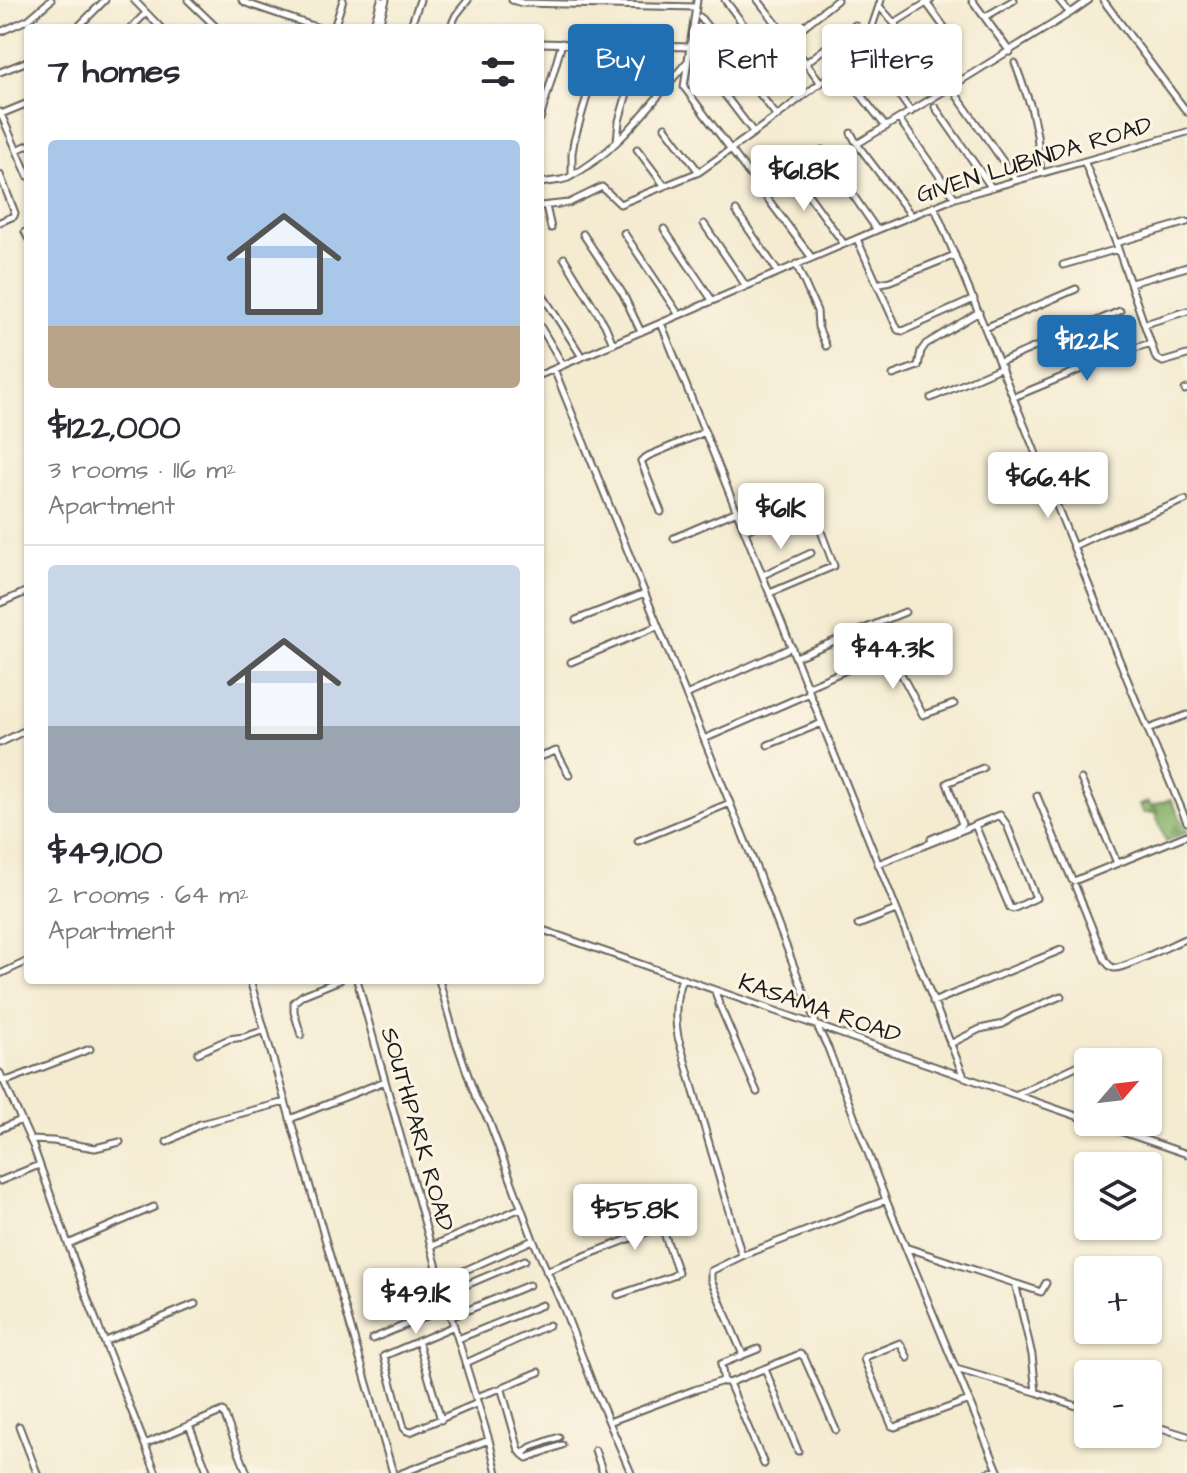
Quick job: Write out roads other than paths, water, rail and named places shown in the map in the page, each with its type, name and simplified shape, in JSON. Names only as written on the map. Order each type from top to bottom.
[{"type":"street","points":[[0,32],[29,19],[51,0]]},
{"type":"street","points":[[81,24],[105,0]]},
{"type":"street","points":[[188,0],[213,24]]},
{"type":"street","points":[[242,0],[307,24]]},
{"type":"street","points":[[335,24],[343,0]]},
{"type":"street","points":[[376,24],[384,0]]},
{"type":"street","points":[[411,24],[420,0]]},
{"type":"street","points":[[452,24],[468,0]]},
{"type":"street","points":[[512,0],[522,3],[696,3],[693,24]]},
{"type":"street","points":[[725,0],[742,24]]},
{"type":"street","points":[[758,0],[777,24]]},
{"type":"street","points":[[806,25],[837,0]]},
{"type":"street","points":[[910,0],[917,9]]},
{"type":"street","points":[[972,0],[1010,52]]},
{"type":"street","points":[[985,17],[1014,0]]},
{"type":"street","points":[[1059,0],[1069,12]]},
{"type":"street","points":[[962,80],[1089,0]]},
{"type":"street","points":[[1103,0],[1187,112]]},
{"type":"street","points":[[880,3],[894,23],[930,1]]},
{"type":"street","points":[[930,1],[928,5],[942,24]]},
{"type":"street","points":[[139,2],[157,24]]},
{"type":"street","points":[[880,3],[865,47],[911,112]]},
{"type":"street","points":[[135,24],[146,13]]},
{"type":"street","points":[[876,17],[888,15]]},
{"type":"street","points":[[700,17],[706,24]]},
{"type":"street","points":[[544,43],[568,43]]},
{"type":"street","points":[[544,105],[562,43]]},
{"type":"street","points":[[674,46],[690,47],[684,87],[812,258]]},
{"type":"street","points":[[544,206],[569,203],[602,187],[620,204],[699,172],[821,83],[806,63],[822,51]]},
{"type":"street","points":[[544,182],[572,176],[609,151],[650,108],[688,61]]},
{"type":"street","points":[[0,72],[24,63]]},
{"type":"street","points":[[1015,63],[1031,107],[1041,173]]},
{"type":"street","points":[[572,176],[574,141],[587,96]]},
{"type":"street","points":[[616,143],[626,96]]},
{"type":"street","points":[[726,96],[754,133]]},
{"type":"street","points":[[762,96],[777,116]]},
{"type":"street","points":[[862,96],[886,127]]},
{"type":"street","points":[[857,144],[936,96]]},
{"type":"street","points":[[957,96],[1017,180]]},
{"type":"street","points":[[24,104],[1,113],[24,167]]},
{"type":"street","points":[[935,107],[991,187]]},
{"type":"street","points":[[899,119],[955,198]]},
{"type":"street","points":[[665,127],[699,172]]},
{"type":"street","name":"GIVEN LUBINDA ROAD","points":[[544,373],[955,198],[1187,132]]},
{"type":"street","points":[[851,133],[911,215]]},
{"type":"street","points":[[17,150],[24,147]]},
{"type":"street","points":[[637,149],[664,185]]},
{"type":"street","points":[[822,150],[877,230]]},
{"type":"street","points":[[1085,163],[1158,361],[1187,355]]},
{"type":"street","points":[[787,165],[844,244]]},
{"type":"street","points":[[0,175],[15,213],[0,222]]},
{"type":"street","points":[[934,206],[1187,822]]},
{"type":"street","points":[[544,209],[551,228]]},
{"type":"street","points":[[736,211],[778,272]]},
{"type":"street","points":[[1063,265],[1187,222]]},
{"type":"street","points":[[704,224],[746,286]]},
{"type":"street","points":[[664,229],[712,300]]},
{"type":"street","points":[[624,233],[679,315]]},
{"type":"street","points":[[583,234],[623,294],[641,332]]},
{"type":"street","points":[[857,239],[900,331],[974,299]]},
{"type":"street","points":[[877,284],[955,255]]},
{"type":"street","points":[[564,258],[605,325],[613,344]]},
{"type":"street","points":[[796,264],[817,311],[818,327],[826,346]]},
{"type":"street","points":[[1131,283],[1187,267]]},
{"type":"street","points":[[985,328],[1076,289]]},
{"type":"street","points":[[544,297],[582,357]]},
{"type":"street","points":[[931,398],[1120,311]]},
{"type":"street","points":[[1145,324],[1187,311]]},
{"type":"street","points":[[893,375],[918,366],[926,344],[979,312]]},
{"type":"street","points":[[661,323],[964,1077]]},
{"type":"street","points":[[544,333],[563,365]]},
{"type":"street","points":[[1014,397],[1151,343]]},
{"type":"street","points":[[554,369],[828,1048],[886,1200],[999,1471],[986,1473]]},
{"type":"street","points":[[661,512],[641,461],[705,432]]},
{"type":"street","points":[[1074,546],[1185,500]]},
{"type":"street","points":[[770,593],[834,566],[810,502]]},
{"type":"street","points":[[674,538],[737,511]]},
{"type":"street","points":[[745,531],[784,513]]},
{"type":"street","points":[[763,575],[811,553]]},
{"type":"street","points":[[0,603],[24,593]]},
{"type":"street","points":[[576,620],[645,593]]},
{"type":"street","points":[[796,657],[905,612]]},
{"type":"street","points":[[571,662],[658,626]]},
{"type":"street","points":[[686,695],[792,647]]},
{"type":"street","points":[[704,739],[860,664],[890,653],[923,715],[954,704]]},
{"type":"street","points":[[1148,729],[1187,715]]},
{"type":"street","points":[[768,745],[822,723]]},
{"type":"street","points":[[0,743],[24,731]]},
{"type":"street","points":[[544,756],[556,751],[569,775]]},
{"type":"street","points":[[877,862],[961,826],[947,783],[983,768]]},
{"type":"street","points":[[1081,779],[1117,863]]},
{"type":"street","points":[[1037,796],[1072,880],[1187,835]]},
{"type":"street","points":[[638,841],[730,803]]},
{"type":"street","points":[[877,862],[998,815],[1004,819],[1036,898],[1010,908],[975,825]]},
{"type":"street","points":[[1075,886],[1109,967],[1127,964],[1187,938]]},
{"type":"street","points":[[858,925],[896,910]]},
{"type":"street","name":"KASAMA ROAD","points":[[544,930],[1074,1115]]},
{"type":"street","points":[[933,1002],[1061,950]]},
{"type":"street","points":[[0,974],[24,963]]},
{"type":"street","points":[[682,978],[676,1004],[678,1037],[742,1256]]},
{"type":"street","points":[[251,984],[393,1473]]},
{"type":"street","points":[[301,1035],[294,1002],[330,984]]},
{"type":"street","name":"SOUTHPARK ROAD","points":[[358,984],[497,1473]]},
{"type":"street","points":[[440,984],[476,1098],[489,1121],[533,1240],[631,1473]]},
{"type":"street","points":[[715,990],[757,1092]]},
{"type":"street","points":[[950,1044],[980,1029],[1003,1024],[1014,1016],[1061,996]]},
{"type":"street","points":[[198,1053],[229,1039],[265,1030]]},
{"type":"street","points":[[1,1077],[9,1080],[90,1049]]},
{"type":"street","points":[[1016,1095],[1074,1067]]},
{"type":"street","points":[[1,1077],[30,1140],[156,1473]]},
{"type":"street","points":[[290,1119],[386,1080]]},
{"type":"street","points":[[167,1142],[200,1124],[285,1102]]},
{"type":"street","points":[[0,1129],[21,1120]]},
{"type":"street","name":"KASAMA ROAD","points":[[1135,1136],[1187,1154]]},
{"type":"street","points":[[30,1140],[95,1148],[120,1142]]},
{"type":"street","points":[[0,1181],[39,1165]]},
{"type":"street","points":[[743,1355],[711,1280],[710,1274],[714,1269],[886,1200]]},
{"type":"street","points":[[68,1244],[154,1207]]},
{"type":"street","points":[[432,1246],[521,1208]]},
{"type":"street","points":[[546,1271],[652,1230],[664,1233],[678,1272],[618,1295]]},
{"type":"street","points":[[441,1281],[533,1240]]},
{"type":"street","points":[[907,1248],[1041,1292],[1046,1283]]},
{"type":"street","points":[[445,1294],[525,1260]]},
{"type":"street","points":[[1017,1284],[1032,1355],[1036,1392]]},
{"type":"street","points":[[451,1317],[529,1285]]},
{"type":"street","points":[[106,1341],[195,1304]]},
{"type":"street","points":[[458,1339],[542,1305]]},
{"type":"street","points":[[372,1339],[448,1307]]},
{"type":"street","points":[[466,1363],[549,1325]]},
{"type":"street","points":[[454,1326],[384,1356],[407,1431],[441,1420],[539,1372]]},
{"type":"street","points":[[418,1341],[441,1420]]},
{"type":"street","points":[[908,1358],[900,1343],[864,1359],[892,1426],[969,1400]]},
{"type":"street","points":[[758,1349],[721,1364],[726,1382],[764,1464]]},
{"type":"street","points":[[609,1422],[694,1390],[803,1355],[836,1430]]},
{"type":"street","points":[[765,1369],[798,1451]]},
{"type":"street","points":[[956,1369],[1074,1405]]},
{"type":"street","points":[[503,1387],[522,1454],[527,1458],[562,1445]]},
{"type":"street","points":[[145,1444],[223,1411],[247,1473]]},
{"type":"street","points":[[189,1425],[208,1473]]},
{"type":"street","points":[[19,1426],[37,1473]]},
{"type":"street","points":[[1162,1428],[1187,1436]]},
{"type":"street","points":[[522,1454],[531,1447],[559,1437]]},
{"type":"street","points":[[402,1473],[489,1440]]},
{"type":"street","points":[[595,1450],[603,1473]]}]
